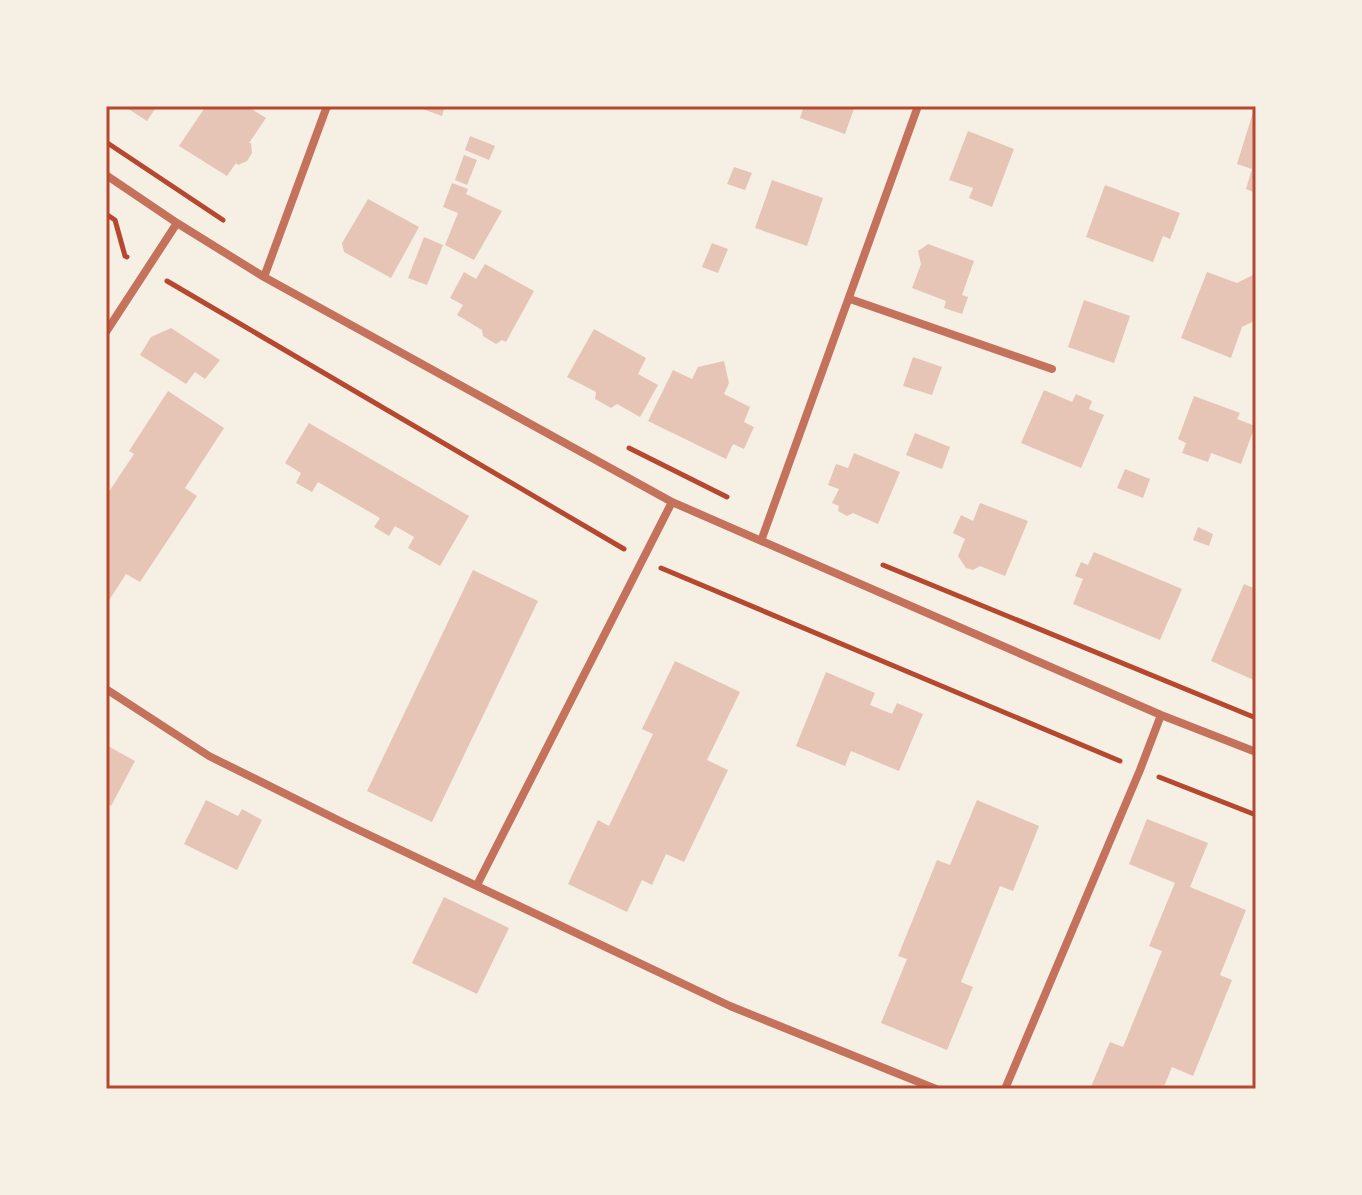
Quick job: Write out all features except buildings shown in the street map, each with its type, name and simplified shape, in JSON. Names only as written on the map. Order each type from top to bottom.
[{"type":"street","points":[[264,277],[327,106]]},
{"type":"street","points":[[761,541],[918,106]]},
{"type":"street","points":[[106,175],[264,277],[672,502],[1161,715],[1256,752]]},
{"type":"street","points":[[106,332],[177,223]]},
{"type":"street","points":[[850,299],[1052,369]]},
{"type":"street","points":[[477,885],[672,502]]},
{"type":"street","points":[[106,689],[209,756],[346,824],[730,1006],[936,1089]]},
{"type":"street","points":[[1005,1089],[1161,715]]},
{"type":"path","points":[[106,142],[234,228]]},
{"type":"path","points":[[629,448],[727,497]]},
{"type":"path","points":[[873,560],[1256,718]]}]
